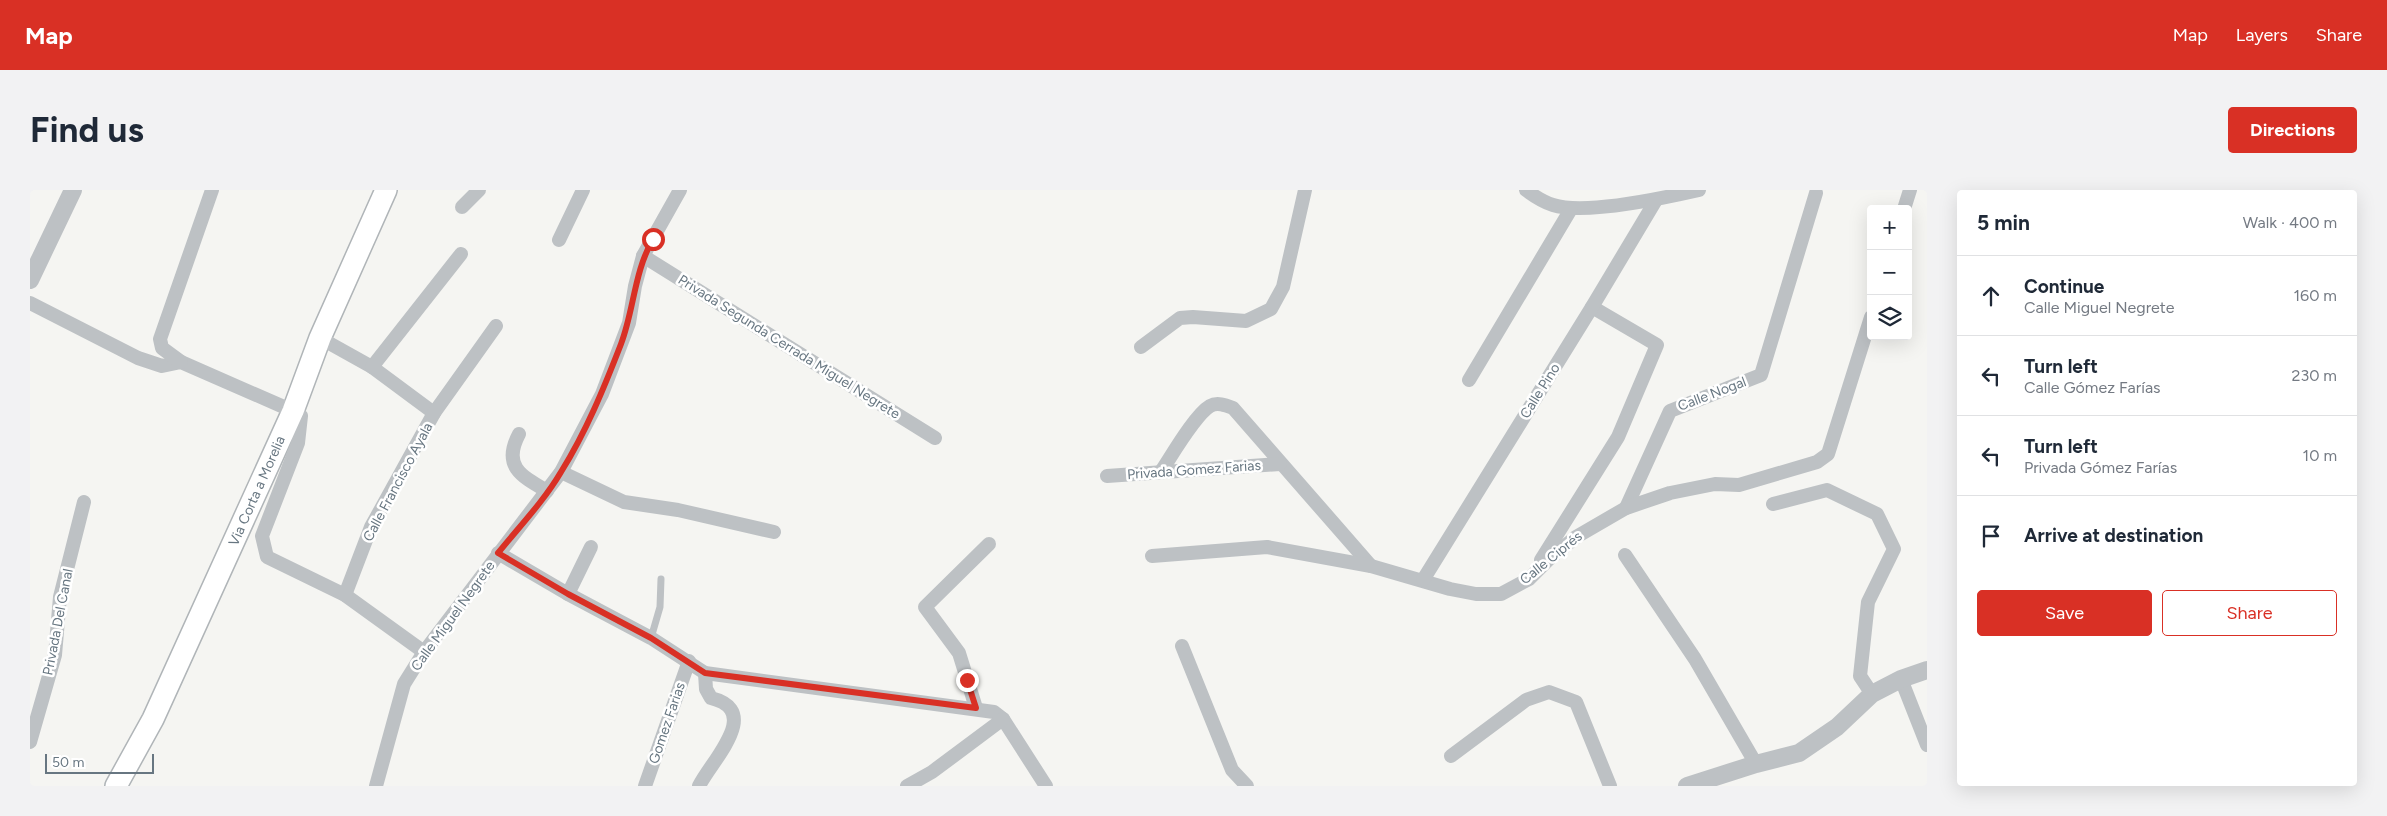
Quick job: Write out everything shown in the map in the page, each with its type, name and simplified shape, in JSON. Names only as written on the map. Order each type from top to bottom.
[{"type":"main road","name":"Via Corta a Morelia","points":[[116,786],[153,719],[293,411],[320,338],[386,190]]},
{"type":"street","points":[[30,280],[73,190]]},
{"type":"street","points":[[212,190],[160,338],[162,348],[181,362],[301,416],[298,443],[262,536],[267,558],[346,595],[424,652]]},
{"type":"street","points":[[462,207],[479,190]]},
{"type":"street","points":[[559,240],[584,190]]},
{"type":"street","name":"Calle Miguel Negrete","points":[[376,786],[404,684],[424,652],[561,472],[602,394],[629,323],[635,286],[644,256],[680,190]]},
{"type":"street","points":[[1142,347],[1180,318],[1193,317],[1246,321],[1271,309],[1282,287],[1305,190]]},
{"type":"street","points":[[1526,190],[1552,205],[1571,208],[1656,200],[1699,190]]},
{"type":"street","points":[[1905,205],[1910,190]]},
{"type":"street","name":"Calle Nogal","points":[[1626,508],[1670,411],[1761,375],[1815,191]]},
{"type":"street","name":"Calle Pino","points":[[1423,580],[1656,200]]},
{"type":"street","points":[[1469,380],[1571,208]]},
{"type":"street","points":[[372,367],[461,254]]},
{"type":"street","name":"Privada Segunda Cerrada Miguel Negrete","points":[[644,256],[935,438]]},
{"type":"street","points":[[30,303],[138,358],[162,366],[181,362]]},
{"type":"street","points":[[1529,579],[1618,437],[1657,345],[1592,307]]},
{"type":"street","points":[[434,413],[496,326]]},
{"type":"street","name":"Calle Ciprés","points":[[1152,556],[1267,547],[1371,566],[1450,589],[1476,594],[1501,594],[1529,579],[1548,558],[1576,536],[1626,508],[1670,493],[1696,487],[1739,485],[1818,462],[1828,454],[1867,330]]},
{"type":"street","name":"Calle Francisco Ayala","points":[[320,338],[372,367],[434,413],[371,527],[346,595]]},
{"type":"street","points":[[1162,470],[1201,414],[1210,406],[1221,404],[1232,408],[1243,418],[1280,464],[1371,566]]},
{"type":"street","points":[[519,434],[512,448],[513,462],[521,476],[547,490]]},
{"type":"street","name":"Privada Gomez Farias","points":[[1107,476],[1162,470],[1280,464]]},
{"type":"street","points":[[561,472],[624,502],[678,510],[774,532]]},
{"type":"street","points":[[1773,504],[1827,490],[1878,514],[1894,549],[1868,602],[1860,676],[1872,694]]},
{"type":"street","name":"Privada Del Canal","points":[[30,742],[55,655],[60,597],[84,502]]},
{"type":"street","points":[[976,708],[959,653],[925,607],[989,544]]},
{"type":"street","points":[[568,594],[591,547]]},
{"type":"street","points":[[498,553],[568,594],[651,638],[705,673],[976,708],[994,712],[1004,719],[1046,786]]},
{"type":"street","points":[[1625,555],[1695,659],[1756,764]]},
{"type":"street","points":[[1182,646],[1232,770],[1247,786]]},
{"type":"street","name":"Gomez Farias","points":[[645,786],[689,661]]},
{"type":"street","points":[[1687,786],[1756,764],[1799,753],[1837,727],[1872,694],[1901,678],[1927,670]]},
{"type":"street","points":[[699,786],[722,751],[735,724],[733,710],[723,701],[711,698],[706,688],[705,673]]},
{"type":"street","points":[[1901,678],[1927,745]]},
{"type":"street","points":[[1451,756],[1526,700],[1549,692],[1576,702],[1610,786]]},
{"type":"street","points":[[907,786],[932,772],[1004,719]]},
{"type":"lane","points":[[651,638],[660,607],[662,579]]},
{"type":"route","points":[[653,239],[644,256],[635,286],[629,323],[602,394],[561,472],[498,553],[568,594],[651,638],[705,673],[976,708],[967,680]]}]
